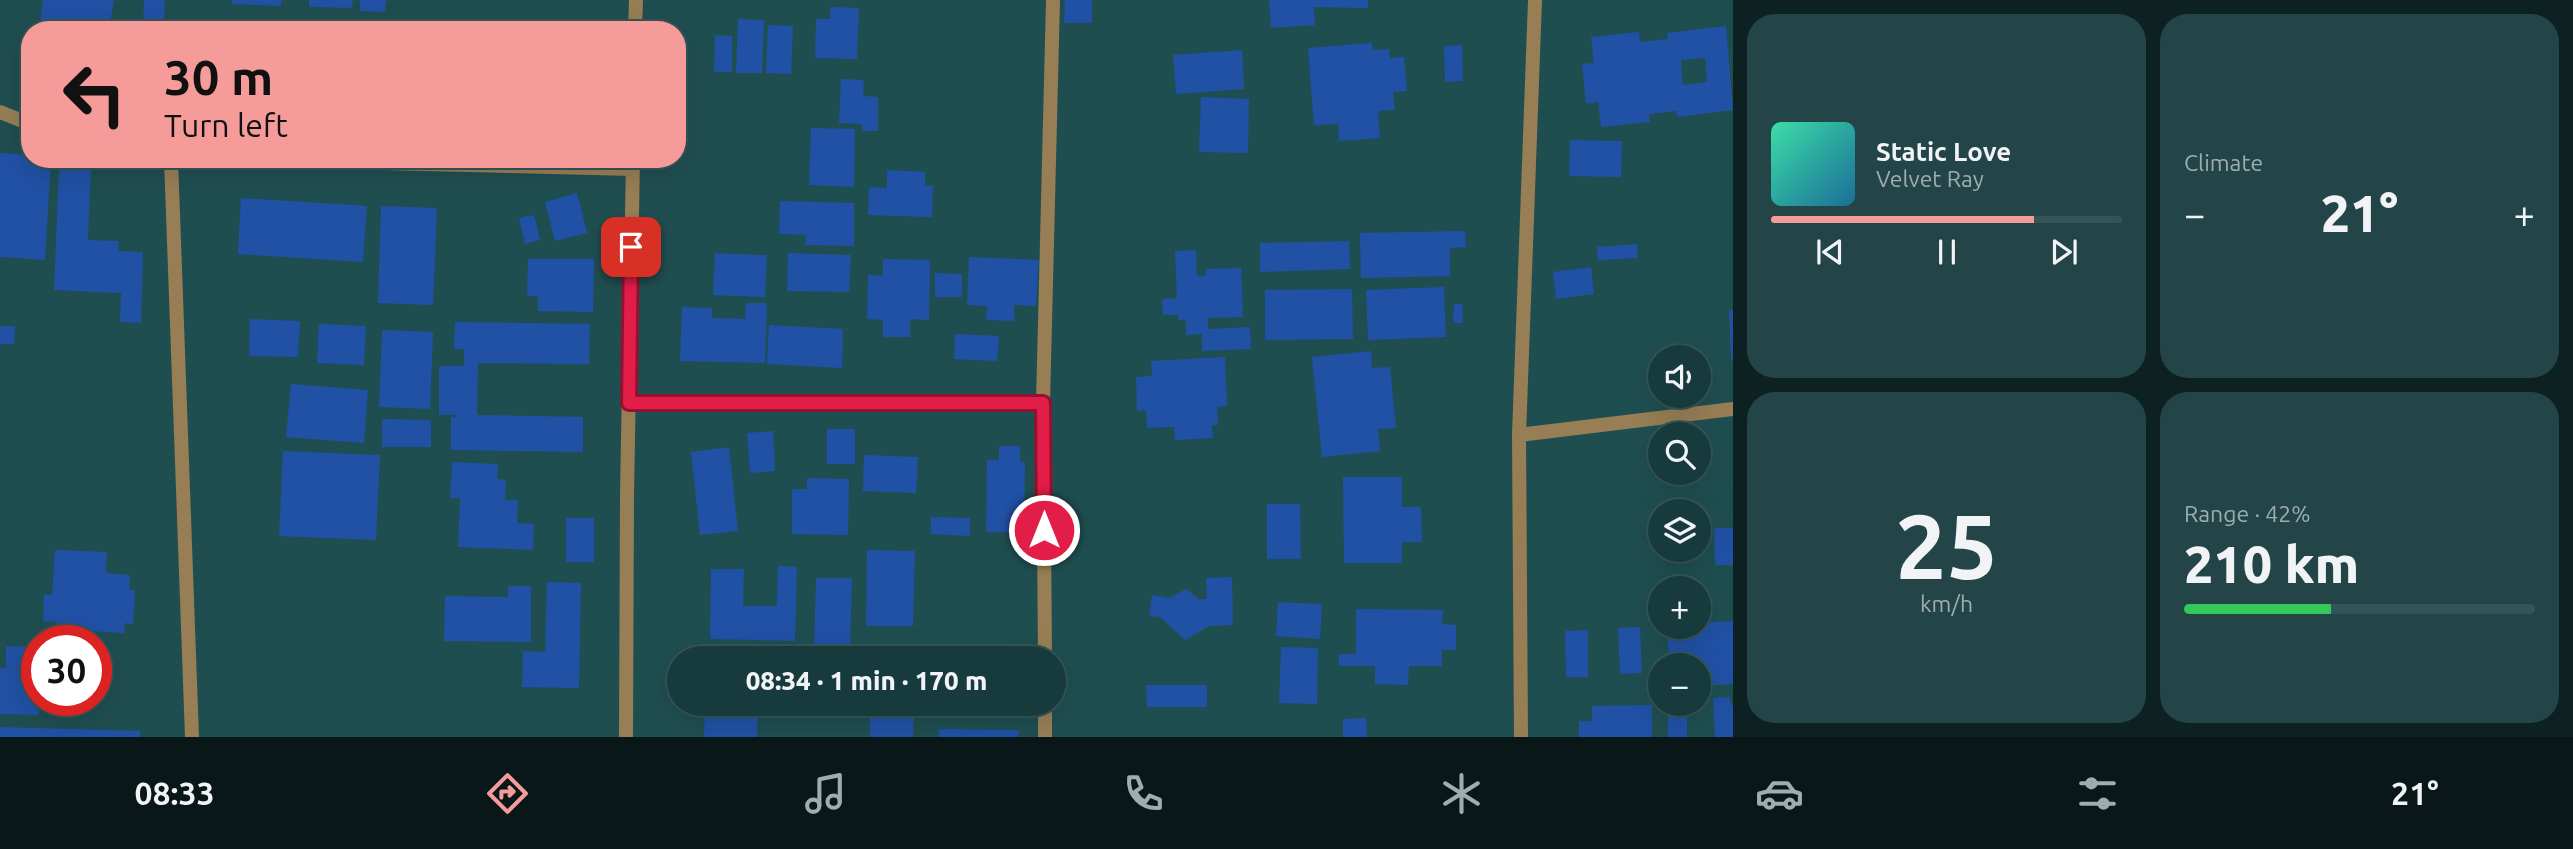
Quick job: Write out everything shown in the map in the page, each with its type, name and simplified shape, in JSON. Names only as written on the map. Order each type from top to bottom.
[{"type":"street","points":[[635,21],[636,0]]},
{"type":"street","points":[[1045,646],[1043,403],[1053,0]]},
{"type":"street","points":[[1521,737],[1518,435],[1535,0]]},
{"type":"street","points":[[0,112],[21,120]]},
{"type":"street","points":[[171,168],[192,737]]},
{"type":"street","points":[[626,737],[633,168]]},
{"type":"street","points":[[629,403],[1043,403]]},
{"type":"street","points":[[1518,435],[1733,409]]},
{"type":"street","points":[[1045,716],[1045,737]]},
{"type":"building","points":[[43,0],[114,0],[110,21],[40,21]]},
{"type":"building","points":[[144,0],[165,0],[164,21],[143,21]]},
{"type":"building","points":[[232,0],[281,0],[281,6],[232,4]]},
{"type":"building","points":[[309,0],[353,0],[352,8],[309,7]]},
{"type":"building","points":[[360,0],[386,0],[385,12],[360,11]]},
{"type":"building","points":[[1065,0],[1092,0],[1092,23],[1064,23]]},
{"type":"building","points":[[1269,0],[1368,0],[1368,8],[1314,7],[1315,25],[1271,28]]},
{"type":"building","points":[[830,7],[859,8],[857,59],[815,58],[816,19],[830,19]]},
{"type":"building","points":[[454,19],[478,19],[478,21]]},
{"type":"building","points":[[738,19],[764,20],[762,73],[736,73]]},
{"type":"building","points":[[768,25],[793,26],[791,74],[766,73]]},
{"type":"building","points":[[1726,26],[1733,110],[1677,117],[1676,111],[1649,114],[1650,122],[1601,127],[1598,102],[1586,104],[1582,64],[1594,63],[1591,37],[1639,32],[1640,42],[1668,39],[1667,33]],"holes":[[[1705,58],[1707,82],[1683,85],[1681,60]]]},
{"type":"building","points":[[715,35],[732,36],[732,72],[714,72]]},
{"type":"building","points":[[1372,43],[1373,50],[1389,49],[1390,58],[1404,57],[1407,91],[1393,92],[1395,110],[1378,111],[1380,138],[1339,141],[1338,124],[1314,125],[1308,48]]},
{"type":"building","points":[[1462,45],[1463,81],[1445,82],[1444,46]]},
{"type":"building","points":[[1242,50],[1244,89],[1176,94],[1173,55]]},
{"type":"building","points":[[841,79],[864,80],[863,96],[878,97],[878,131],[862,131],[862,124],[839,123]]},
{"type":"building","points":[[1201,97],[1249,99],[1248,153],[1199,152]]},
{"type":"building","points":[[811,128],[855,129],[854,187],[809,185]]},
{"type":"building","points":[[1570,140],[1622,141],[1621,177],[1569,176]]},
{"type":"building","points":[[0,153],[21,154],[21,168],[50,168],[45,260],[0,257]]},
{"type":"building","points":[[59,168],[91,168],[88,240],[119,241],[118,251],[143,252],[141,323],[120,322],[121,293],[54,290]]},
{"type":"building","points":[[887,170],[925,172],[925,185],[933,186],[932,217],[868,215],[869,187],[887,188]]},
{"type":"building","points":[[577,193],[587,233],[555,241],[545,202]]},
{"type":"building","points":[[241,198],[367,206],[363,262],[238,254]]},
{"type":"building","points":[[780,201],[854,203],[854,246],[805,245],[806,235],[779,234]]},
{"type":"building","points":[[381,206],[437,208],[433,305],[378,303]]},
{"type":"building","points":[[534,215],[540,240],[525,244],[519,218]]},
{"type":"building","points":[[1465,231],[1466,247],[1450,248],[1450,276],[1361,278],[1360,233]]},
{"type":"building","points":[[1349,241],[1350,269],[1260,272],[1260,243]]},
{"type":"building","points":[[1637,244],[1638,258],[1598,260],[1597,247]]},
{"type":"building","points":[[1196,250],[1197,276],[1206,276],[1206,269],[1241,268],[1243,317],[1208,318],[1208,329],[1250,327],[1251,349],[1202,351],[1202,334],[1186,335],[1186,319],[1178,320],[1178,315],[1163,315],[1162,299],[1177,298],[1175,251]]},
{"type":"building","points":[[715,253],[767,255],[765,297],[713,295]]},
{"type":"building","points":[[788,253],[851,255],[849,292],[787,291]]},
{"type":"building","points":[[969,257],[1039,260],[1036,306],[1014,305],[1014,321],[986,320],[987,306],[967,305]]},
{"type":"building","points":[[528,259],[594,259],[593,312],[538,311],[538,296],[527,296]]},
{"type":"building","points":[[883,259],[930,260],[929,320],[910,319],[910,337],[883,337],[883,320],[867,319],[868,275],[883,276]]},
{"type":"building","points":[[1591,267],[1594,294],[1556,299],[1553,272]]},
{"type":"building","points":[[935,273],[962,274],[962,297],[935,297]]},
{"type":"building","points":[[1444,287],[1446,337],[1368,340],[1366,290]]},
{"type":"building","points":[[1352,289],[1353,339],[1265,340],[1265,290]]},
{"type":"building","points":[[746,303],[767,303],[765,363],[680,361],[682,307],[712,308],[712,318],[745,319]]},
{"type":"building","points":[[1454,304],[1462,304],[1463,323],[1453,323]]},
{"type":"building","points":[[1729,310],[1733,310],[1733,359],[1731,359]]},
{"type":"building","points":[[250,319],[300,321],[298,357],[249,356]]},
{"type":"building","points":[[455,322],[590,324],[589,364],[478,363],[477,415],[583,417],[583,452],[451,450],[451,417],[457,415],[439,415],[439,366],[464,366],[464,349],[454,349]]},
{"type":"building","points":[[319,324],[366,326],[364,365],[317,363]]},
{"type":"building","points":[[769,325],[843,329],[842,368],[767,364]]},
{"type":"building","points":[[0,326],[15,326],[14,344],[0,344]]},
{"type":"building","points":[[382,330],[433,332],[430,409],[379,407]]},
{"type":"building","points":[[955,334],[999,336],[997,361],[954,359]]},
{"type":"building","points":[[1371,351],[1372,368],[1390,367],[1396,428],[1378,429],[1380,451],[1322,457],[1312,357]]},
{"type":"building","points":[[1225,357],[1227,406],[1217,407],[1218,425],[1212,425],[1213,438],[1175,440],[1174,427],[1147,428],[1146,410],[1137,411],[1136,377],[1152,376],[1151,361]]},
{"type":"building","points":[[291,384],[368,390],[364,443],[286,437]]},
{"type":"building","points":[[382,419],[431,420],[431,447],[382,447]]},
{"type":"building","points":[[827,429],[855,429],[855,464],[827,464]]},
{"type":"building","points":[[773,431],[775,471],[750,473],[747,433]]},
{"type":"building","points":[[999,446],[1020,446],[1020,462],[1025,462],[1024,533],[986,532],[987,460],[999,460]]},
{"type":"building","points":[[729,447],[738,531],[700,535],[691,452]]},
{"type":"building","points":[[283,451],[380,455],[376,540],[279,536]]},
{"type":"building","points":[[864,455],[918,457],[916,493],[863,491]]},
{"type":"building","points":[[452,462],[498,464],[497,479],[506,480],[505,500],[518,500],[517,523],[534,524],[533,550],[458,547],[460,498],[450,498]]},
{"type":"building","points":[[1343,477],[1402,477],[1402,507],[1421,507],[1422,542],[1402,542],[1402,563],[1344,563]]},
{"type":"building","points":[[807,478],[849,479],[848,535],[792,534],[792,489],[807,489]]},
{"type":"building","points":[[1267,504],[1300,504],[1301,559],[1267,559]]},
{"type":"building","points":[[931,517],[970,518],[970,536],[931,534]]},
{"type":"building","points":[[566,518],[594,518],[594,562],[566,562]]},
{"type":"building","points":[[1714,528],[1733,528],[1733,565],[1715,565]]},
{"type":"building","points":[[55,550],[107,552],[106,573],[130,575],[129,590],[135,590],[133,624],[125,623],[124,633],[112,632],[112,625],[57,625],[57,622],[43,621],[44,595],[52,595]]},
{"type":"building","points":[[867,550],[915,551],[913,626],[866,626]]},
{"type":"building","points":[[778,566],[797,567],[795,641],[710,639],[711,569],[744,569],[743,606],[777,606]]},
{"type":"building","points":[[1232,577],[1233,625],[1209,626],[1185,640],[1160,617],[1149,616],[1152,595],[1169,598],[1186,589],[1199,599],[1207,599],[1206,578]]},
{"type":"building","points":[[816,578],[852,578],[850,646],[814,646]]},
{"type":"building","points":[[547,582],[581,583],[579,688],[522,687],[523,651],[545,652]]},
{"type":"building","points":[[508,586],[531,586],[531,642],[444,641],[445,596],[508,597]]},
{"type":"building","points":[[1278,602],[1322,604],[1320,639],[1276,636]]},
{"type":"building","points":[[1356,609],[1443,610],[1442,624],[1456,625],[1456,650],[1442,650],[1442,666],[1409,666],[1408,685],[1375,684],[1375,666],[1339,666],[1339,654],[1356,654]]},
{"type":"building","points":[[1733,621],[1733,684],[1711,685],[1711,653],[1668,653],[1668,639],[1711,639],[1711,622]]},
{"type":"building","points":[[1640,627],[1642,673],[1620,674],[1618,628]]},
{"type":"building","points":[[1588,630],[1588,677],[1566,677],[1565,631]]},
{"type":"building","points":[[6,646],[21,646],[21,715],[0,714],[0,668],[6,668]]},
{"type":"building","points":[[1281,647],[1318,648],[1317,704],[1279,703]]},
{"type":"building","points":[[1146,685],[1207,685],[1207,707],[1147,707]]},
{"type":"building","points":[[1730,697],[1733,705],[1733,737],[1715,737],[1713,698]]},
{"type":"building","points":[[1648,705],[1648,716],[1652,716],[1652,737],[1579,737],[1579,721],[1592,721],[1592,706]]},
{"type":"building","points":[[705,716],[758,716],[757,737],[704,737]]},
{"type":"building","points":[[870,716],[914,716],[913,737],[870,737]]},
{"type":"building","points":[[1668,716],[1687,716],[1687,737],[1668,737]]},
{"type":"building","points":[[1366,718],[1367,737],[1343,737],[1343,719]]},
{"type":"building","points":[[0,727],[140,731],[140,737],[0,737]]},
{"type":"building","points":[[939,729],[1019,730],[1018,737],[939,737]]},
{"type":"route","points":[[631,247],[629,403],[1043,403],[1044,530]]}]
